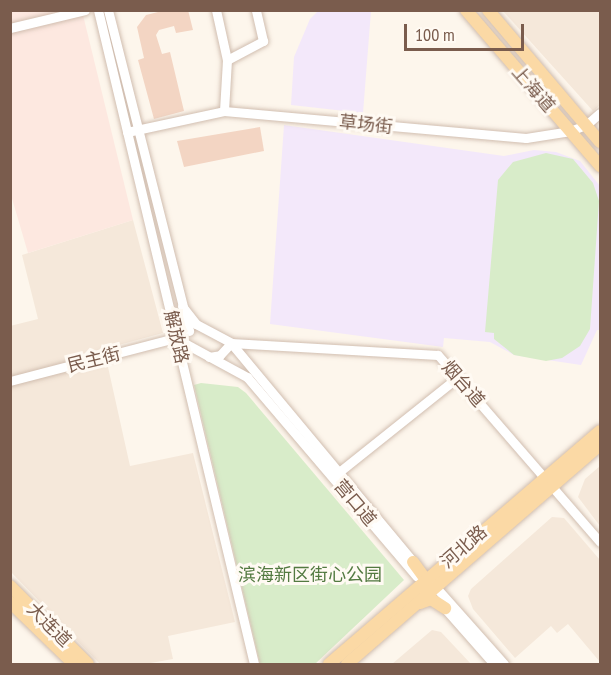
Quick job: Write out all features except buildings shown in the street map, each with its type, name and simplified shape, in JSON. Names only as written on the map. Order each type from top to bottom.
[{"type":"main road","name":"上海道","points":[[466,10],[600,166]]},
{"type":"main road","name":"上海道","points":[[488,10],[600,142]]},
{"type":"main road","name":"河北路","points":[[347,664],[428,584],[549,482],[600,431]]},
{"type":"main road","name":"河北路","points":[[549,482],[600,445]]},
{"type":"main road","points":[[411,564],[429,567],[451,566]]},
{"type":"main road","points":[[411,564],[428,584]]},
{"type":"main road","name":"大连道","points":[[10,586],[87,664]]},
{"type":"main road","points":[[407,604],[429,599],[447,606]]},
{"type":"main road","name":"大连道","points":[[10,602],[74,664]]},
{"type":"main road","name":"河北路","points":[[329,664],[407,604]]},
{"type":"street","points":[[10,28],[85,10]]},
{"type":"street","name":"解放路","points":[[98,10],[104,38],[189,331]]},
{"type":"street","points":[[216,10],[227,60],[224,111]]},
{"type":"street","points":[[227,60],[263,41],[256,10]]},
{"type":"street","points":[[104,38],[109,12]]},
{"type":"street","name":"解放路","points":[[109,12],[177,339],[254,664]]},
{"type":"street","name":"草场街","points":[[132,131],[224,111],[512,138],[570,130],[586,125],[600,113]]},
{"type":"street","points":[[182,306],[196,324],[231,343],[220,355],[205,357]]},
{"type":"street","points":[[189,331],[215,334]]},
{"type":"street","name":"民主街","points":[[10,381],[177,339],[189,331]]},
{"type":"street","name":"营口道","points":[[177,339],[205,357],[247,377],[411,564]]},
{"type":"street","name":"营口道","points":[[231,343],[335,475]]},
{"type":"street","name":"烟台道","points":[[231,343],[438,355],[600,542]]},
{"type":"street","points":[[335,475],[458,377]]},
{"type":"street","points":[[407,604],[415,583],[411,564]]},
{"type":"street","points":[[428,584],[494,664]]},
{"type":"street","points":[[447,606],[504,664]]},
{"type":"shaded area","points":[[10,11],[82,11],[133,220],[28,253],[11,195]]},
{"type":"shaded area","points":[[318,11],[371,11],[363,113],[291,105],[294,57],[310,19]]},
{"type":"shaded area","points":[[503,11],[600,11],[600,105],[593,111]]},
{"type":"shaded area","points":[[284,125],[504,156],[534,150],[556,152],[580,161],[600,186],[600,330],[597,330],[581,365],[514,355],[490,342],[444,338],[443,347],[270,324]]},
{"type":"shaded area","points":[[133,220],[163,333],[104,349],[130,466],[193,453],[235,622],[168,636],[173,659],[145,664],[100,664],[11,572],[10,326],[38,319],[22,255]]},
{"type":"shaded area","points":[[600,466],[600,526],[578,497],[585,479]]},
{"type":"shaded area","points":[[552,517],[564,518],[600,560],[600,662],[568,624],[557,633],[551,626],[515,658],[473,609],[468,596],[471,589]]},
{"type":"shaded area","points":[[432,630],[441,632],[471,664],[392,664]]},
{"type":"green space","points":[[546,153],[573,159],[593,183],[599,201],[590,329],[580,346],[562,358],[546,361],[514,355],[494,339],[494,333],[485,332],[498,180],[513,162]]},
{"type":"green space","name":"滨海新区街心公园","points":[[201,383],[238,387],[246,393],[404,580],[315,664],[260,664],[194,385]]}]
